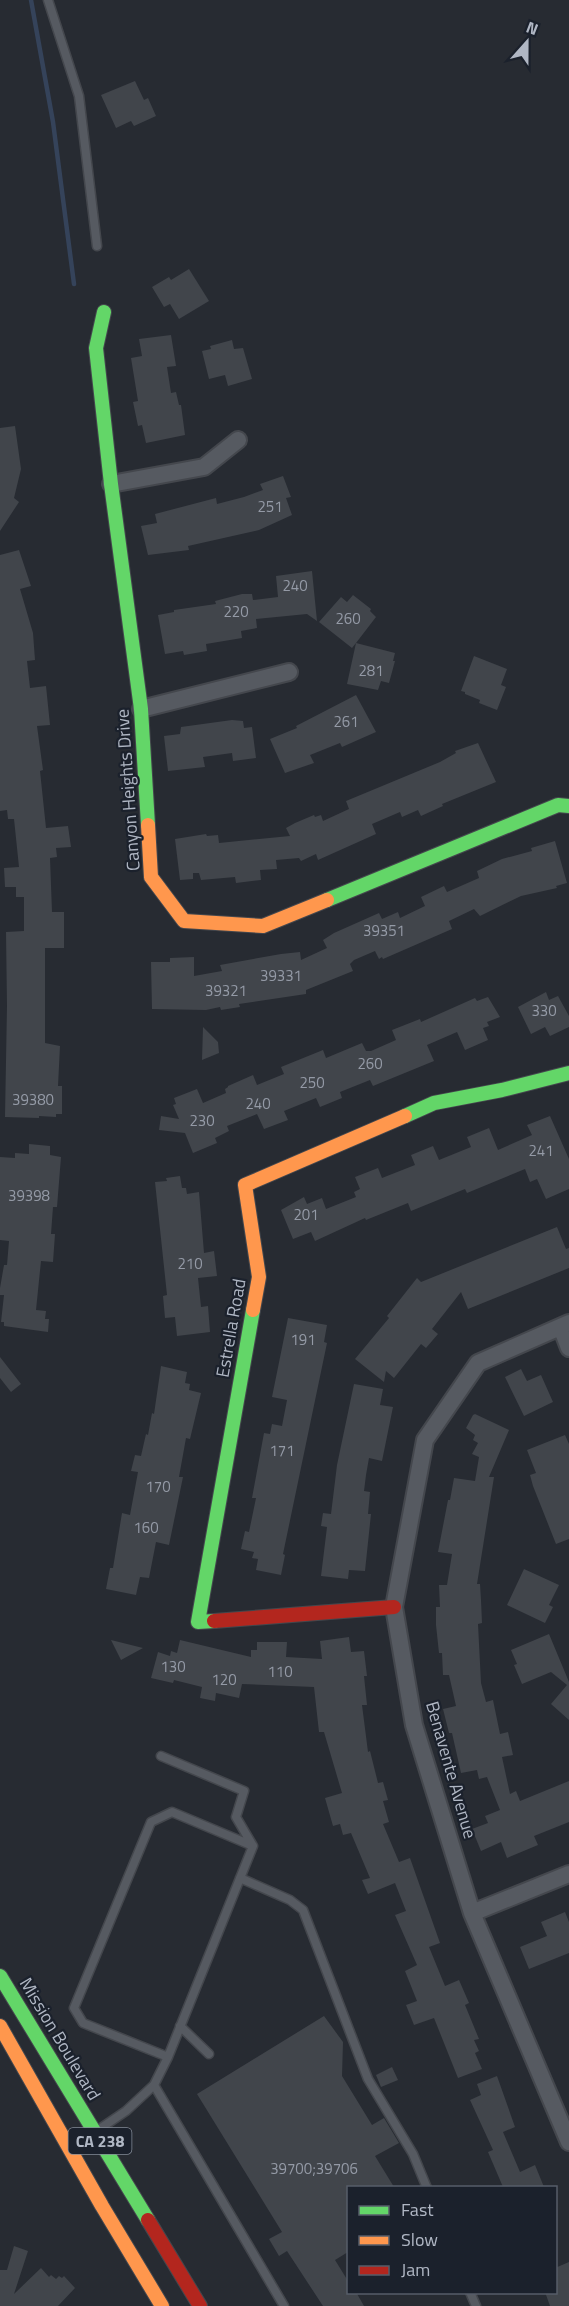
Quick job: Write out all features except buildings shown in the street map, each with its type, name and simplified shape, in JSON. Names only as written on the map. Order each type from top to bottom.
[{"type":"street","name":"Canyon Heights Drive","points":[[104,312],[96,348],[111,484],[141,709],[152,877],[184,921],[262,926],[558,806],[569,806]]},
{"type":"street","points":[[111,484],[204,467],[238,440]]},
{"type":"street","points":[[141,709],[289,672]]},
{"type":"street","name":"Estrella Road","points":[[394,1607],[198,1622],[259,1277],[245,1185],[434,1103],[502,1090],[569,1073]]},
{"type":"street","points":[[565,1325],[569,1348]]},
{"type":"street","name":"Benavente Avenue","points":[[565,1325],[478,1363],[425,1440],[394,1607],[414,1725],[472,1913],[564,2115],[569,2142]]},
{"type":"street","points":[[472,1913],[569,1874]]},
{"type":"street","name":"Mission Boulevard","points":[[0,1976],[200,2306]]},
{"type":"street","name":"CA 238","points":[[0,2026],[102,2206],[162,2306]]},
{"type":"lane","points":[[48,0],[79,96],[97,246]]},
{"type":"lane","points":[[161,1756],[244,1791],[236,1816],[253,1846]]},
{"type":"lane","points":[[168,2057],[83,2023],[74,2008],[151,1822],[172,1812],[253,1846]]},
{"type":"lane","points":[[95,2132],[126,2111],[154,2085],[168,2057],[253,1846]]},
{"type":"lane","points":[[240,1878],[290,1900],[303,1910],[368,2079],[413,2154],[427,2186]]},
{"type":"lane","points":[[180,2026],[209,2054]]},
{"type":"lane","points":[[154,2085],[284,2306]]},
{"type":"waterway","points":[[31,0],[53,122],[74,284]]},
{"type":"traffic: fast","points":[[104,312],[96,348],[111,484],[141,709],[148,825]]},
{"type":"traffic: fast","points":[[327,900],[558,805],[569,806]]},
{"type":"traffic: fast","points":[[405,1116],[434,1103],[502,1090],[569,1073]]},
{"type":"traffic: fast","points":[[214,1621],[198,1622],[253,1310]]},
{"type":"traffic: fast","points":[[0,1976],[148,2220]]},
{"type":"traffic: slow","points":[[148,825],[151,877],[184,921],[263,926],[327,900]]},
{"type":"traffic: slow","points":[[253,1310],[259,1277],[245,1185],[405,1116]]},
{"type":"traffic: slow","points":[[0,2026],[102,2206],[162,2306]]},
{"type":"traffic: jam","points":[[214,1621],[394,1607]]},
{"type":"traffic: jam","points":[[148,2220],[200,2306]]}]
